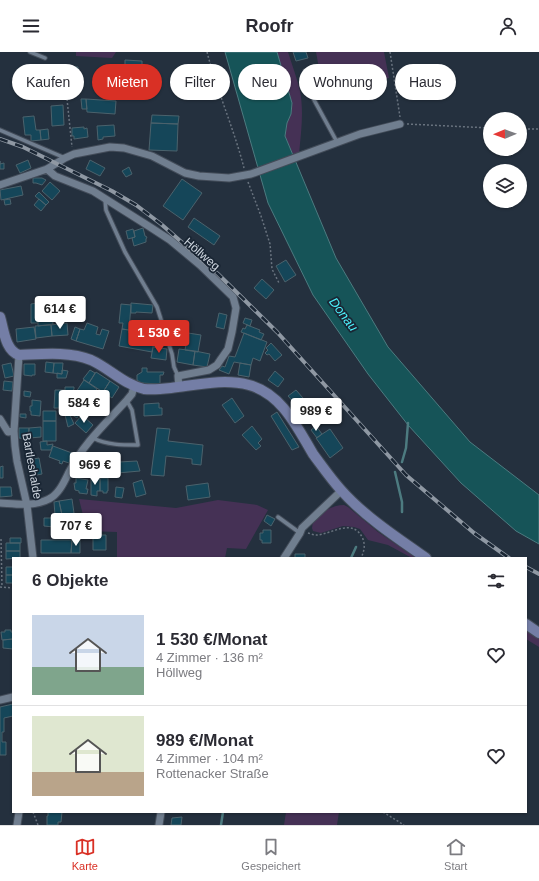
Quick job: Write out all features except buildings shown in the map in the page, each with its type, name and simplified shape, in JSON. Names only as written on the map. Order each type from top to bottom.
[{"type":"main road","points":[[0,317],[4,342],[11,350],[19,354],[64,354],[90,360],[126,383],[144,389],[155,390],[211,383],[240,383],[258,388],[275,399],[287,411],[327,474],[342,491],[375,521],[425,557]]},
{"type":"main road","points":[[527,625],[539,633]]},
{"type":"street","points":[[0,185],[47,169],[72,155],[110,147],[124,148],[152,156],[185,173],[199,176],[229,178],[248,174],[360,134],[400,124]]},
{"type":"street","name":"Höllweg","points":[[47,169],[55,176],[93,191],[170,240],[200,265],[233,297],[236,308],[232,332],[228,349],[217,365],[210,370],[178,376]]},
{"type":"street","name":"Bartleshalde","points":[[19,354],[14,431],[17,461],[27,505],[33,557]]},
{"type":"street","points":[[178,376],[179,387]]},
{"type":"street","points":[[0,503],[27,505],[50,499],[57,492],[79,454],[132,394],[134,386]]},
{"type":"street","points":[[0,419],[8,432],[14,431]]},
{"type":"street","points":[[285,557],[301,531],[342,491]]},
{"type":"street","points":[[0,700],[12,697]]},
{"type":"street","points":[[17,825],[19,813]]},
{"type":"street","points":[[159,825],[161,813]]},
{"type":"lane","points":[[30,52],[45,58]]},
{"type":"lane","points":[[314,100],[337,142]]},
{"type":"lane","points":[[0,130],[65,158]]},
{"type":"lane","points":[[104,198],[106,210],[124,252],[157,307],[172,354],[174,367],[178,376]]},
{"type":"lane","points":[[92,438],[99,442],[114,445],[138,445],[132,410],[127,400]]},
{"type":"lane","points":[[278,517],[301,531]]},
{"type":"path","points":[[208,52],[213,73],[248,174],[270,244],[272,269],[279,283]]},
{"type":"path","points":[[390,52],[400,110]]},
{"type":"path","points":[[67,100],[72,155]]},
{"type":"path","points":[[400,124],[483,128]]},
{"type":"path","points":[[527,129],[539,130]]},
{"type":"path","points":[[301,531],[315,535],[341,528],[357,530],[362,536],[364,543],[364,551],[361,557]]},
{"type":"path","points":[[1,539],[1,587],[12,588]]},
{"type":"path","points":[[33,813],[38,825]]},
{"type":"path","points":[[386,813],[404,825]]},
{"type":"shaded area","points":[[76,52],[116,52],[112,58],[76,56]]},
{"type":"shaded area","points":[[277,52],[288,52],[299,87],[299,100],[301,100],[301,138],[299,154],[294,157],[285,136],[287,123],[291,114],[292,103],[291,64],[281,64]]},
{"type":"shaded area","points":[[316,52],[384,52],[386,64],[318,64]]},
{"type":"shaded area","points":[[387,68],[389,78],[387,78]]},
{"type":"shaded area","points":[[79,499],[176,508],[218,500],[257,505],[268,510],[246,549],[227,548],[225,557],[117,557],[117,532],[87,531]]},
{"type":"shaded area","points":[[339,505],[348,507],[378,532],[415,557],[410,557],[388,545],[368,540],[360,529],[354,527],[343,526],[321,533],[313,531],[313,523],[319,515],[328,509]]},
{"type":"shaded area","points":[[527,630],[539,638],[539,647],[527,640]]},
{"type":"shaded area","points":[[286,813],[339,813],[337,825],[284,825]]},
{"type":"water","points":[[225,52],[277,52],[281,64],[238,64],[238,98],[230,70],[230,64],[228,64]]},
{"type":"water","name":"Donau","points":[[239,100],[291,100],[292,103],[291,114],[287,123],[285,136],[336,258],[388,347],[470,442],[539,495],[539,544],[516,531],[461,483],[408,425],[368,374],[313,295],[268,203]]},
{"type":"waterway","points":[[402,462],[406,448],[408,423]]},
{"type":"waterway","points":[[395,472],[402,502],[402,512]]},
{"type":"waterway","points":[[351,557],[356,547]]},
{"type":"waterway","points":[[221,825],[223,813]]},
{"type":"railway","points":[[0,139],[23,147],[112,191],[136,205],[161,224],[218,274],[277,332],[406,475],[474,533],[508,557]]},
{"type":"railway","points":[[527,568],[539,574]]}]
